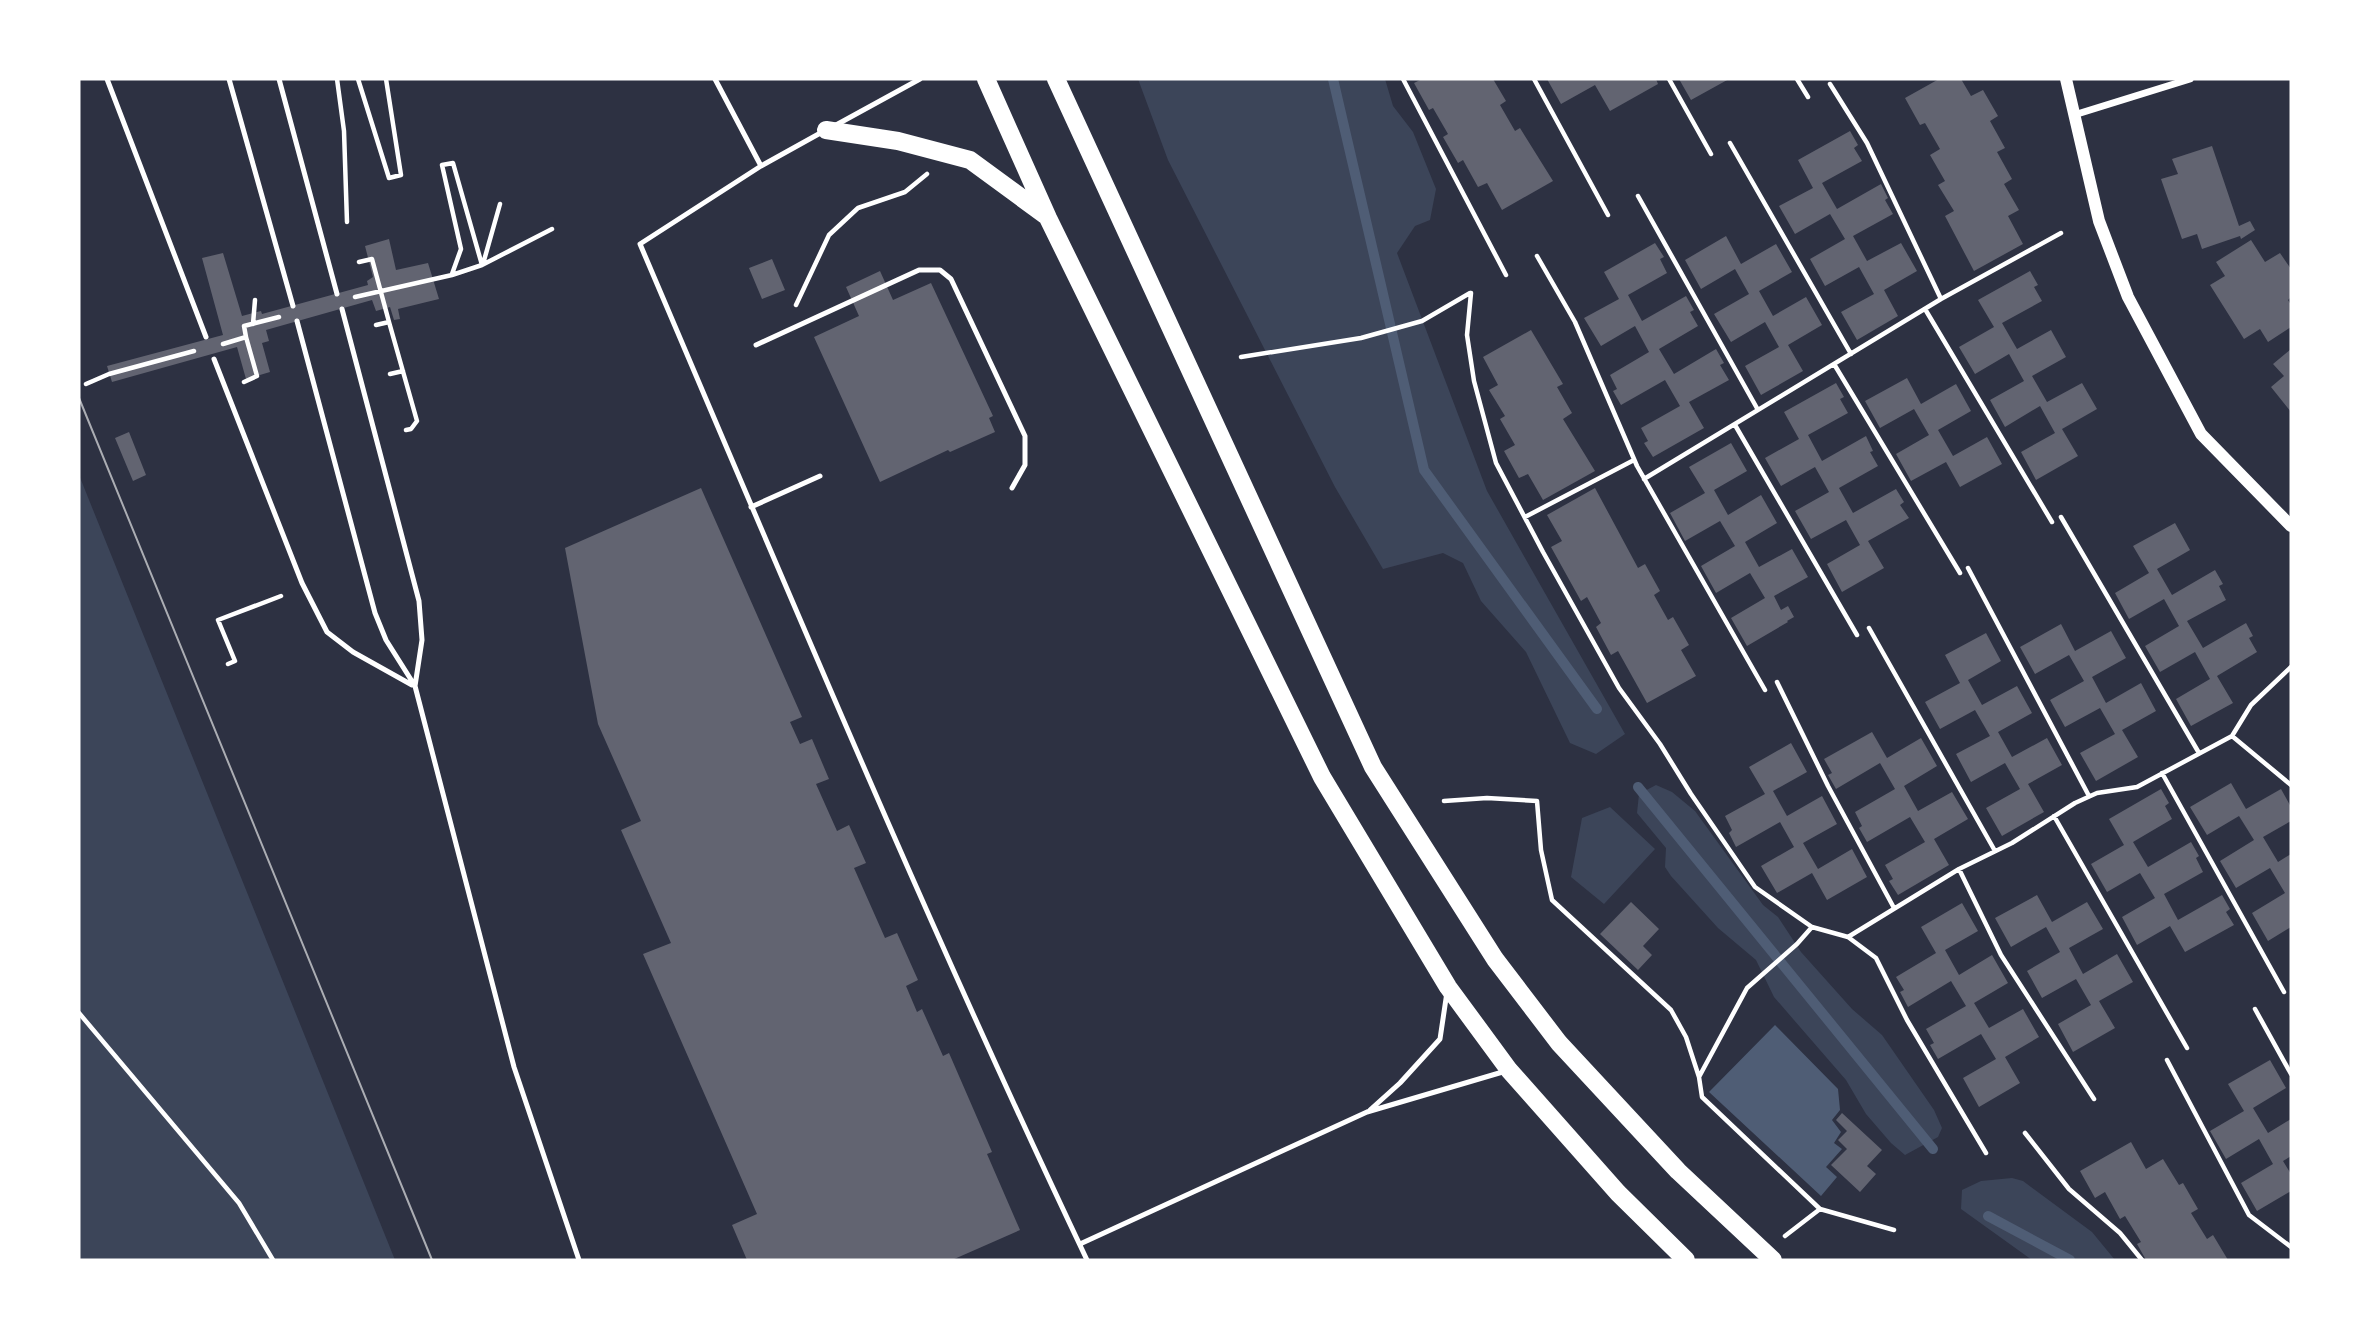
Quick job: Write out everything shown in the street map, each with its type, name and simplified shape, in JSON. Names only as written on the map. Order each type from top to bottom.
[{"type":"main road","points":[[986,79],[1048,218],[1322,777],[1448,987],[1509,1070],[1618,1193],[1686,1260]]},
{"type":"main road","points":[[1056,79],[1373,767],[1495,959],[1559,1043],[1678,1171],[1769,1257]]},
{"type":"main road","points":[[826,130],[898,141],[970,160],[1048,218]]},
{"type":"street","points":[[2066,79],[2099,221],[2128,298],[2202,434],[2291,526]]},
{"type":"street","points":[[2073,115],[2190,79]]},
{"type":"lane","points":[[107,79],[206,337]]},
{"type":"lane","points":[[229,79],[293,306]]},
{"type":"lane","points":[[279,79],[337,294]]},
{"type":"lane","points":[[715,79],[761,166]]},
{"type":"lane","points":[[920,79],[761,166],[640,244],[751,507],[914,879],[1087,1260]]},
{"type":"lane","points":[[757,345],[919,270],[940,270],[951,279],[1025,436],[1026,465],[1012,488]]},
{"type":"lane","points":[[342,309],[419,601],[422,640],[415,686]]},
{"type":"lane","points":[[297,321],[375,613],[386,640],[415,686],[514,1067],[579,1260]]},
{"type":"lane","points":[[214,359],[302,583],[327,632],[353,652],[415,686]]},
{"type":"lane","points":[[751,507],[820,476]]},
{"type":"lane","points":[[1367,1112],[1400,1083],[1440,1039],[1448,987]]},
{"type":"lane","points":[[1080,1244],[1367,1112],[1509,1070]]},
{"type":"path","points":[[337,79],[344,131],[347,222]]},
{"type":"path","points":[[358,79],[389,178],[401,175],[386,79]]},
{"type":"path","points":[[1402,79],[1506,275]]},
{"type":"path","points":[[1534,79],[1608,215]]},
{"type":"path","points":[[1669,79],[1711,154]]},
{"type":"path","points":[[1797,79],[1808,97]]},
{"type":"path","points":[[1830,84],[1867,143],[1941,299]]},
{"type":"path","points":[[1730,143],[1851,354]]},
{"type":"path","points":[[452,275],[461,249],[442,165],[453,163],[482,265]]},
{"type":"path","points":[[794,310],[828,235],[858,208],[905,192],[934,168]]},
{"type":"path","points":[[1639,196],[1758,410]]},
{"type":"path","points":[[482,265],[500,204]]},
{"type":"path","points":[[344,300],[452,275],[482,265],[552,229]]},
{"type":"path","points":[[1644,479],[1941,299],[2061,233]]},
{"type":"path","points":[[1537,256],[1575,322],[1634,460],[1765,690]]},
{"type":"path","points":[[359,262],[372,259],[417,421],[411,429],[406,430]]},
{"type":"path","points":[[1241,358],[1361,338],[1422,321],[1471,293],[1467,335],[1474,381],[1496,463],[1619,688],[1660,744],[1690,794],[1755,887],[1812,927],[1847,937],[1877,958],[1907,1020],[1986,1153]]},
{"type":"path","points":[[253,324],[255,300]]},
{"type":"path","points":[[1925,309],[2052,522]]},
{"type":"path","points":[[243,382],[257,376],[244,326],[289,314]]},
{"type":"path","points":[[376,325],[388,322]]},
{"type":"path","points":[[212,346],[246,337]]},
{"type":"path","points":[[86,384],[109,374],[200,350]]},
{"type":"path","points":[[1834,364],[1960,573]]},
{"type":"path","points":[[390,374],[403,371]]},
{"type":"path","points":[[1735,425],[1857,635]]},
{"type":"path","points":[[1525,517],[1634,460]]},
{"type":"path","points":[[2061,517],[2199,753]]},
{"type":"path","points":[[1969,568],[2089,797]]},
{"type":"path","points":[[228,664],[235,661],[218,620],[281,596]]},
{"type":"path","points":[[1869,628],[1995,851]]},
{"type":"path","points":[[1847,937],[1959,869],[2089,797],[2097,793],[2137,787],[2232,736],[2251,705],[2291,667]]},
{"type":"path","points":[[1777,682],[1828,786],[1895,908]]},
{"type":"path","points":[[2232,736],[2291,786]]},
{"type":"path","points":[[2162,773],[2284,992]]},
{"type":"path","points":[[1444,801],[1487,798],[1537,801],[1541,850],[1552,900],[1671,1010],[1686,1037],[1699,1077],[1702,1097],[1820,1209],[1894,1230]]},
{"type":"path","points":[[2054,816],[2187,1048]]},
{"type":"path","points":[[1959,869],[2001,956],[2094,1099]]},
{"type":"path","points":[[1699,1077],[1746,988],[1797,944],[1812,927]]},
{"type":"path","points":[[2255,1009],[2291,1073]]},
{"type":"path","points":[[79,1013],[239,1203],[273,1260]]},
{"type":"path","points":[[2167,1060],[2249,1215],[2291,1247]]},
{"type":"path","points":[[2025,1133],[2070,1189],[2120,1233],[2142,1260]]},
{"type":"path","points":[[1769,1257],[1820,1209]]},
{"type":"shaded area","points":[[1138,79],[1385,79],[1393,106],[1413,132],[1436,189],[1430,220],[1415,226],[1397,253],[1487,491],[1625,734],[1596,754],[1570,743],[1526,652],[1481,601],[1463,563],[1443,553],[1383,569],[1335,487],[1168,160]]},
{"type":"shaded area","points":[[79,475],[395,1260],[79,1260]]},
{"type":"shaded area","points":[[1656,785],[1672,792],[1695,811],[1763,905],[1778,917],[1801,952],[1852,1009],[1882,1035],[1934,1110],[1942,1128],[1938,1137],[1905,1155],[1891,1143],[1866,1114],[1846,1080],[1774,997],[1756,960],[1718,928],[1671,876],[1665,867],[1666,848],[1637,813],[1639,794]]},
{"type":"shaded area","points":[[1610,807],[1655,849],[1604,904],[1571,877],[1582,818]]},
{"type":"shaded area","points":[[1775,1025],[1838,1089],[1840,1110],[1832,1120],[1841,1132],[1834,1143],[1842,1149],[1826,1167],[1837,1177],[1821,1196],[1709,1092]]},
{"type":"shaded area","points":[[2012,1178],[2023,1181],[2092,1232],[2115,1260],[2032,1260],[1961,1209],[1962,1190],[1981,1181]]},
{"type":"building","points":[[1422,79],[1493,79],[1506,101],[1500,105],[1515,131],[1520,128],[1553,181],[1502,210],[1487,183],[1478,187],[1463,160],[1458,163],[1443,137],[1448,134],[1433,108],[1429,110],[1414,83]]},
{"type":"building","points":[[1547,79],[1656,79],[1658,84],[1610,111],[1595,85],[1561,104]]},
{"type":"building","points":[[1679,79],[1729,79],[1691,100]]},
{"type":"building","points":[[1939,79],[1961,79],[1971,96],[1983,90],[1998,116],[1990,121],[2005,148],[1997,152],[2012,179],[2004,184],[2019,210],[2008,216],[2023,244],[1974,271],[1945,216],[1954,211],[1938,185],[1945,181],[1930,155],[1940,149],[1925,123],[1920,125],[1905,98]]},
{"type":"building","points":[[1850,131],[1858,145],[1854,148],[1862,161],[1822,183],[1837,209],[1881,184],[1888,198],[1885,200],[1893,214],[1853,236],[1867,261],[1901,243],[1917,271],[1884,290],[1898,316],[1857,340],[1841,312],[1874,294],[1859,267],[1825,286],[1810,259],[1845,239],[1830,214],[1795,234],[1779,206],[1813,188],[1798,160]]},
{"type":"building","points":[[2212,146],[2239,226],[2250,221],[2255,230],[2241,239],[2240,236],[2202,249],[2197,234],[2182,239],[2161,179],[2178,174],[2172,159]]},
{"type":"building","points":[[1726,236],[1741,264],[1776,244],[1792,272],[1759,291],[1773,316],[1806,297],[1822,325],[1788,345],[1803,371],[1761,395],[1745,366],[1779,347],[1765,322],[1731,342],[1714,314],[1749,294],[1735,269],[1701,289],[1685,260]]},
{"type":"building","points":[[389,239],[396,270],[428,263],[439,299],[398,309],[400,319],[394,320],[390,307],[376,311],[372,300],[266,330],[269,341],[262,343],[270,372],[246,379],[237,347],[112,382],[107,366],[223,335],[202,258],[223,253],[242,316],[261,311],[262,314],[368,285],[367,281],[373,277],[365,246]]},
{"type":"building","points":[[2251,240],[2265,262],[2280,253],[2291,269],[2291,297],[2288,300],[2291,305],[2291,327],[2268,342],[2260,329],[2244,339],[2210,285],[2225,276],[2216,262]]},
{"type":"building","points":[[1655,243],[1664,257],[1660,259],[1667,273],[1628,295],[1642,321],[1686,296],[1694,310],[1690,312],[1698,326],[1659,349],[1674,374],[1716,349],[1724,363],[1720,365],[1729,380],[1689,402],[1704,428],[1653,457],[1644,443],[1648,441],[1641,428],[1680,406],[1665,380],[1621,405],[1613,391],[1617,389],[1610,375],[1649,352],[1635,326],[1601,346],[1584,318],[1619,299],[1604,272]]},
{"type":"building","points":[[772,259],[785,290],[762,299],[749,268]]},
{"type":"building","points":[[880,271],[893,300],[931,283],[993,416],[989,418],[995,432],[950,452],[948,450],[880,482],[814,337],[859,316],[846,287]]},
{"type":"building","points":[[2030,271],[2038,285],[2034,287],[2042,301],[2002,323],[2017,349],[2051,330],[2066,357],[2032,376],[2047,402],[2082,383],[2097,409],[2062,429],[2078,456],[2036,480],[2021,452],[2055,433],[2040,406],[2005,427],[1990,400],[2024,381],[2009,354],[1975,374],[1959,347],[1994,327],[1978,300]]},
{"type":"building","points":[[1531,330],[1563,384],[1557,387],[1572,413],[1563,419],[1595,471],[1543,500],[1528,474],[1519,478],[1504,451],[1515,445],[1500,419],[1505,416],[1489,390],[1498,385],[1483,357]]},
{"type":"building","points":[[2291,349],[2291,412],[2271,387],[2284,376],[2273,364]]},
{"type":"building","points":[[1907,378],[1921,404],[1956,384],[1971,411],[1938,430],[1953,456],[1987,437],[2002,464],[1960,487],[1946,462],[1911,481],[1896,454],[1929,435],[1914,409],[1880,428],[1865,401]]},
{"type":"building","points":[[1836,383],[1844,397],[1840,399],[1848,413],[1808,435],[1822,461],[1866,436],[1873,451],[1870,452],[1878,466],[1839,488],[1853,513],[1896,489],[1904,502],[1900,505],[1909,518],[1868,541],[1884,568],[1842,592],[1827,564],[1860,545],[1846,520],[1811,539],[1795,511],[1829,492],[1815,467],[1781,486],[1765,458],[1799,439],[1784,412]]},
{"type":"building","points":[[129,432],[146,475],[133,481],[115,438]]},
{"type":"building","points":[[1731,443],[1747,471],[1714,490],[1728,515],[1761,495],[1777,523],[1745,542],[1759,567],[1792,549],[1808,577],[1774,596],[1781,610],[1788,606],[1794,617],[1747,646],[1731,618],[1765,598],[1750,573],[1716,593],[1701,566],[1735,546],[1720,521],[1685,541],[1670,513],[1705,493],[1689,467]]},
{"type":"building","points":[[701,488],[802,717],[790,722],[800,744],[812,739],[829,779],[816,784],[837,831],[849,825],[866,863],[854,868],[885,938],[897,933],[918,980],[906,986],[917,1012],[922,1009],[943,1056],[949,1053],[992,1152],[987,1154],[1020,1230],[952,1260],[747,1260],[732,1225],[757,1214],[643,954],[671,943],[621,830],[641,821],[598,724],[565,548]]},
{"type":"building","points":[[1595,488],[1638,568],[1645,564],[1660,591],[1654,595],[1668,620],[1673,617],[1689,645],[1681,650],[1696,676],[1647,703],[1618,651],[1611,655],[1596,627],[1601,623],[1587,597],[1581,601],[1551,547],[1562,541],[1547,515]]},
{"type":"building","points":[[2175,523],[2190,550],[2157,569],[2172,595],[2215,570],[2223,584],[2219,586],[2226,600],[2187,621],[2203,648],[2246,623],[2253,636],[2249,638],[2257,652],[2217,676],[2233,703],[2191,726],[2176,699],[2210,679],[2195,652],[2160,672],[2145,646],[2179,626],[2164,599],[2129,619],[2115,593],[2149,573],[2133,546]]},
{"type":"building","points":[[2061,624],[2075,651],[2111,631],[2126,658],[2092,677],[2106,703],[2141,683],[2156,711],[2122,730],[2138,757],[2096,781],[2080,753],[2115,734],[2100,708],[2065,727],[2050,700],[2084,681],[2069,655],[2035,674],[2020,647]]},
{"type":"building","points":[[1986,633],[2001,661],[1968,680],[1982,705],[2017,686],[2032,713],[1998,732],[2012,757],[2047,738],[2062,765],[2028,784],[2044,812],[2002,836],[1986,808],[2020,789],[2005,763],[1971,782],[1956,754],[1990,736],[1975,710],[1940,729],[1925,702],[1960,683],[1945,655]]},
{"type":"building","points":[[1872,732],[1887,758],[1921,738],[1937,766],[1904,786],[1918,811],[1952,792],[1968,819],[1934,839],[1949,865],[1898,895],[1889,881],[1893,879],[1885,865],[1925,842],[1910,817],[1867,842],[1859,828],[1862,826],[1855,812],[1895,789],[1880,763],[1836,789],[1828,775],[1832,773],[1824,759]]},
{"type":"building","points":[[1791,743],[1807,772],[1773,791],[1787,816],[1822,796],[1837,824],[1803,843],[1818,869],[1852,849],[1867,877],[1827,900],[1812,873],[1777,893],[1761,866],[1794,847],[1780,822],[1736,847],[1725,816],[1765,794],[1749,767]]},
{"type":"building","points":[[2231,783],[2246,809],[2281,789],[2291,807],[2291,821],[2263,837],[2278,862],[2291,854],[2291,927],[2268,941],[2252,913],[2285,893],[2270,868],[2236,888],[2220,861],[2254,840],[2239,816],[2207,835],[2190,807]]},
{"type":"building","points":[[2161,789],[2169,803],[2165,806],[2172,819],[2133,842],[2148,867],[2191,842],[2199,856],[2196,858],[2203,872],[2164,894],[2178,920],[2222,895],[2230,909],[2226,912],[2234,925],[2185,952],[2170,926],[2137,945],[2122,917],[2155,898],[2140,873],[2107,892],[2091,864],[2124,845],[2109,819]]},
{"type":"building","points":[[2037,895],[2052,922],[2087,902],[2103,929],[2069,948],[2083,974],[2117,954],[2133,982],[2099,1001],[2115,1028],[2073,1052],[2058,1024],[2091,1005],[2076,979],[2042,998],[2027,971],[2060,952],[2046,927],[2011,947],[1995,918]]},
{"type":"building","points":[[1631,902],[1659,929],[1643,946],[1652,955],[1638,970],[1600,934]]},
{"type":"building","points":[[1962,903],[1978,931],[1945,950],[1959,975],[1992,955],[2008,983],[1974,1003],[1989,1028],[2023,1009],[2039,1037],[2005,1057],[2020,1083],[1979,1107],[1963,1078],[1996,1059],[1981,1034],[1938,1059],[1930,1045],[1934,1043],[1926,1029],[1966,1006],[1951,981],[1908,1007],[1900,992],[1904,990],[1896,977],[1936,953],[1921,927]]},
{"type":"building","points":[[2270,1060],[2286,1088],[2253,1108],[2268,1133],[2291,1119],[2291,1156],[2283,1161],[2291,1174],[2291,1191],[2257,1211],[2241,1183],[2273,1164],[2259,1139],[2226,1159],[2210,1131],[2244,1111],[2228,1084]]},
{"type":"building","points":[[1842,1113],[1882,1150],[1867,1166],[1876,1174],[1860,1192],[1831,1165],[1847,1149],[1838,1140],[1847,1131],[1836,1120]]},
{"type":"building","points":[[2131,1142],[2146,1169],[2163,1159],[2179,1185],[2183,1183],[2198,1209],[2191,1213],[2207,1239],[2213,1235],[2228,1260],[2146,1260],[2137,1244],[2141,1242],[2125,1216],[2120,1219],[2105,1192],[2095,1198],[2080,1171]]},
{"type":"waterway","points":[[1333,79],[1424,470],[1597,709]]},
{"type":"waterway","points":[[1638,787],[1933,1149]]},
{"type":"waterway","points":[[1988,1216],[2070,1260]]},
{"type":"tram line","points":[[79,398],[432,1260]]}]
